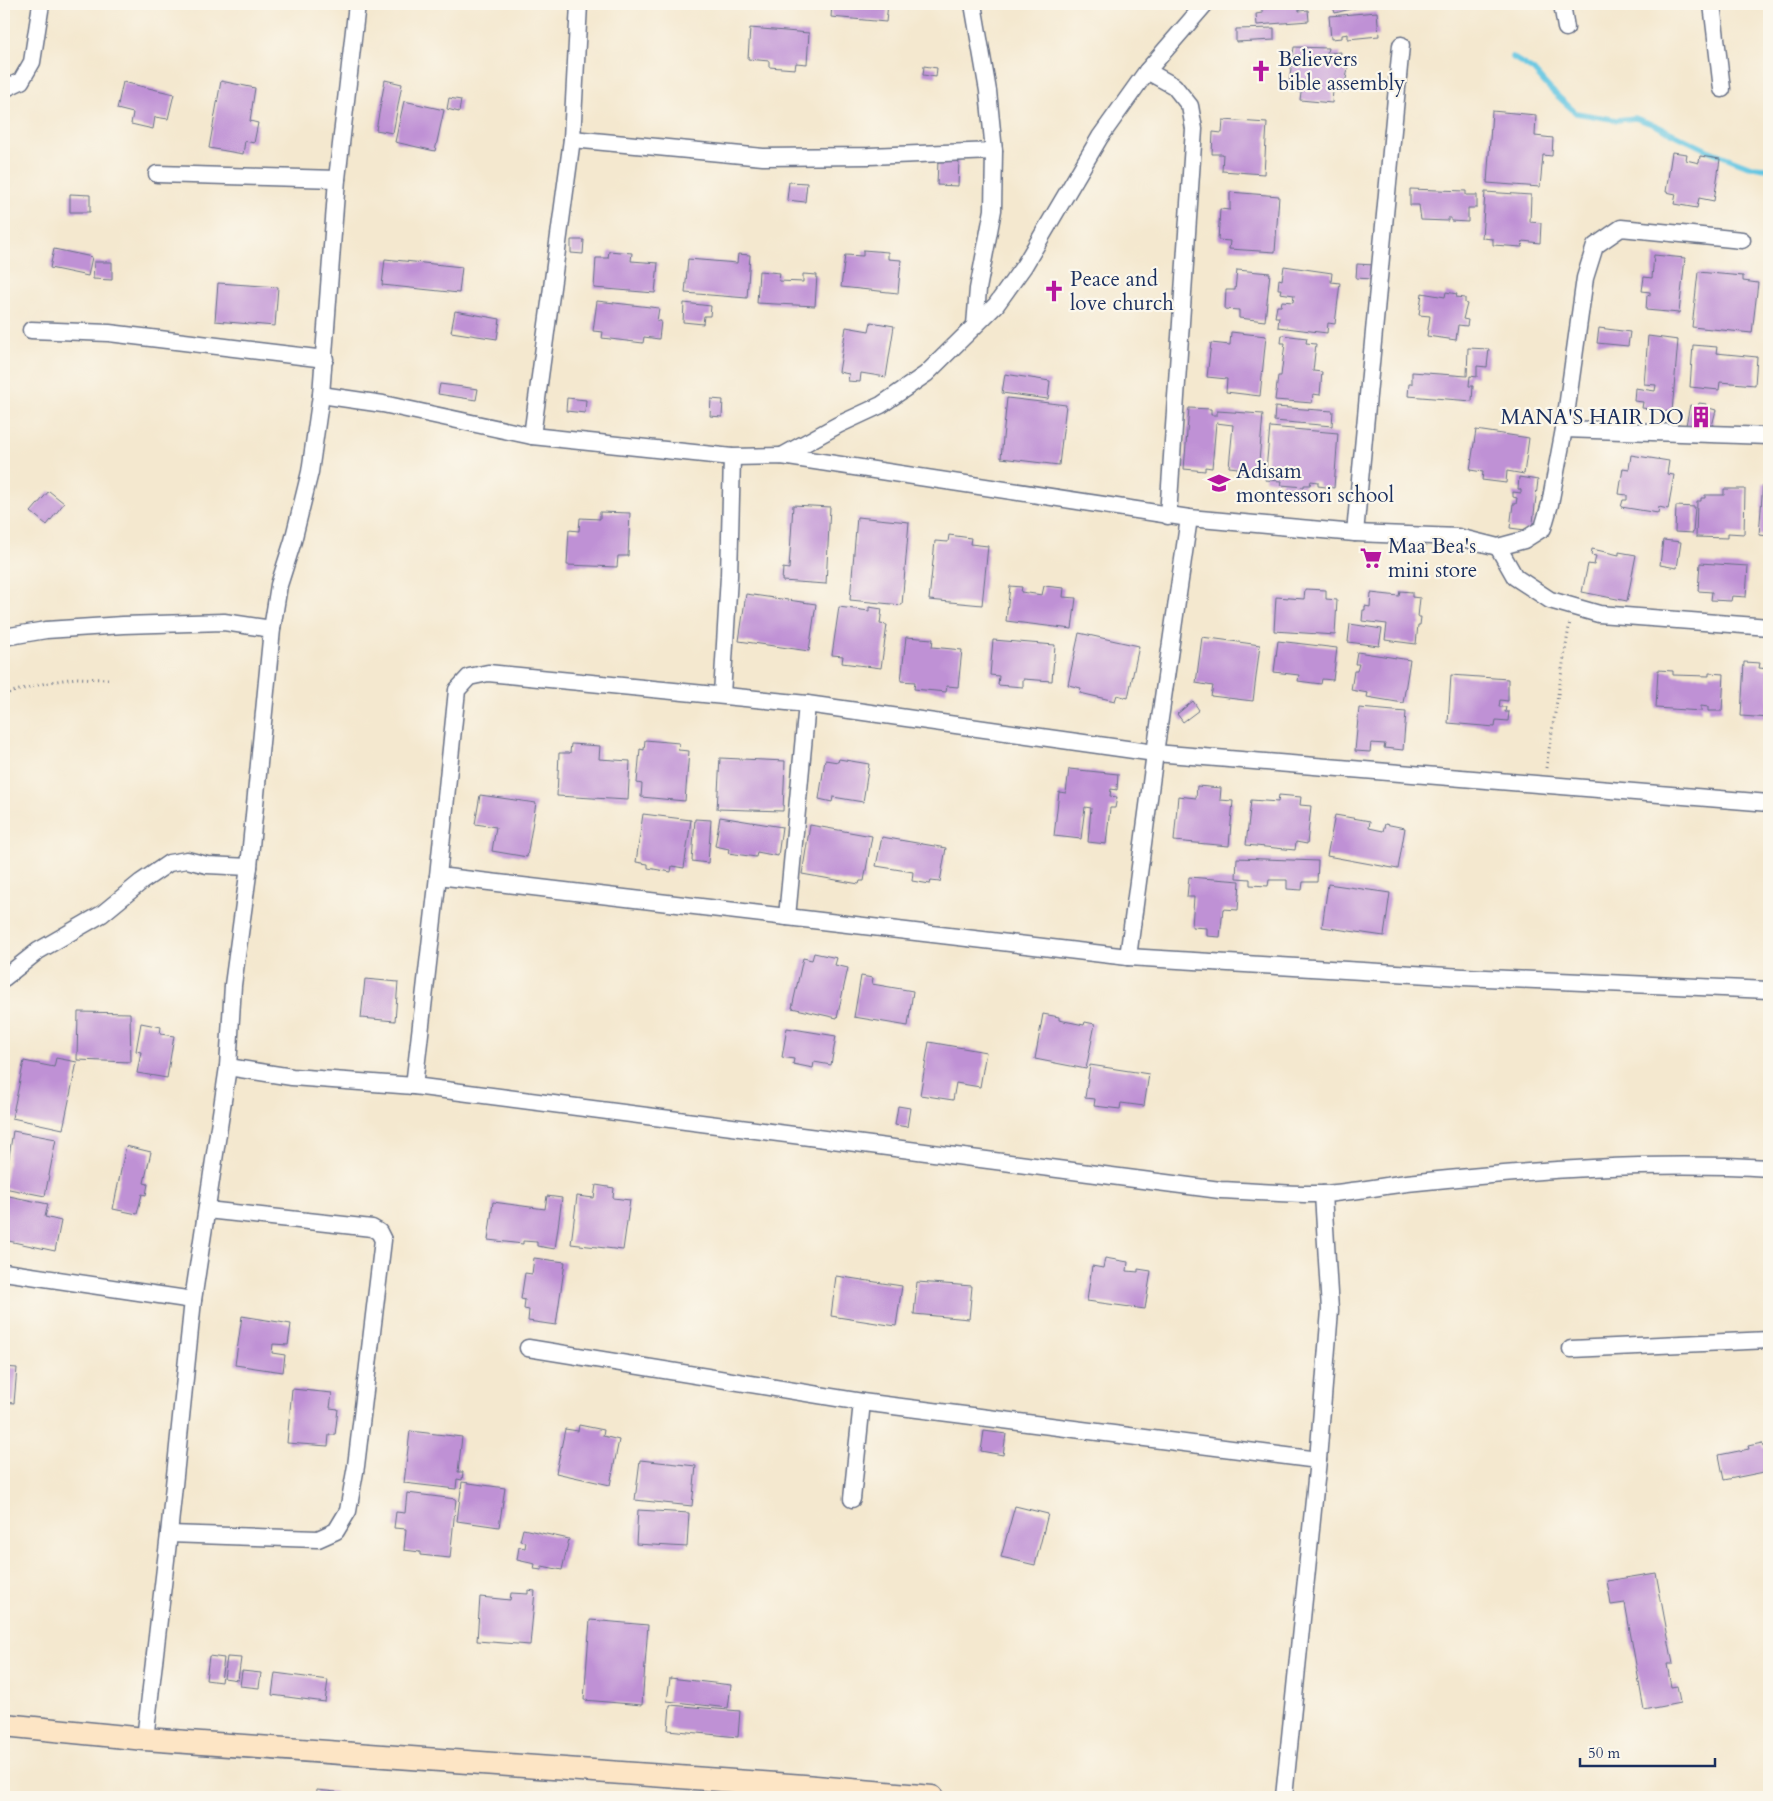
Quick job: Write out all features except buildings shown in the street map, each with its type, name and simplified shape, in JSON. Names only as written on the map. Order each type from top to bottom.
[{"type":"street","points":[[4,89],[21,82],[32,62],[41,4]]},
{"type":"street","points":[[145,1739],[194,1300],[228,1066],[233,985],[249,867],[272,629],[279,585],[293,541],[310,472],[321,395],[338,179],[357,4]]},
{"type":"street","points":[[532,436],[572,139],[579,4]]},
{"type":"street","points":[[973,4],[988,91],[994,151],[992,210],[987,248],[978,288],[975,325]]},
{"type":"street","points":[[782,456],[838,425],[881,405],[926,374],[996,305],[1024,266],[1100,137],[1147,71],[1205,4]]},
{"type":"street","points":[[1562,4],[1566,28]]},
{"type":"street","points":[[1712,4],[1722,90]]},
{"type":"street","points":[[1355,533],[1401,46]]},
{"type":"street","points":[[1147,71],[1174,86],[1190,106],[1194,130],[1168,516]]},
{"type":"street","points":[[572,139],[762,157],[869,156],[994,151]]},
{"type":"street","points":[[157,174],[338,179]]},
{"type":"street","points":[[321,395],[383,404],[532,436],[732,457],[782,456],[1168,516],[1355,533],[1458,537],[1498,548],[1524,540],[1543,528],[1550,504],[1564,429],[1585,278],[1596,246],[1621,228],[1742,240]]},
{"type":"street","points":[[32,330],[108,333],[324,359]]},
{"type":"street","points":[[1564,429],[1769,436]]},
{"type":"street","points":[[722,695],[729,576],[732,457]]},
{"type":"street","points":[[1128,956],[1154,753],[1189,518]]},
{"type":"street","points":[[1498,548],[1515,577],[1550,600],[1599,614],[1769,627]]},
{"type":"street","points":[[4,637],[46,630],[123,625],[224,622],[272,629]]},
{"type":"street","points":[[414,1086],[457,690],[469,677],[488,673],[807,704],[1154,753],[1769,803]]},
{"type":"street","points":[[787,917],[807,704]]},
{"type":"street","points":[[4,978],[38,951],[102,914],[141,882],[169,863],[187,860],[207,866],[249,867]]},
{"type":"street","points":[[438,876],[1128,956],[1463,977],[1769,990]]},
{"type":"street","points":[[228,1066],[292,1077],[414,1086],[1220,1190],[1323,1194],[1416,1182],[1551,1170],[1624,1166],[1737,1166],[1769,1168]]},
{"type":"street","points":[[1284,1797],[1318,1460],[1330,1310],[1323,1194]]},
{"type":"street","points":[[169,1534],[318,1539],[336,1531],[348,1511],[357,1456],[383,1240],[379,1232],[372,1228],[206,1210]]},
{"type":"street","points":[[4,1272],[194,1300]]},
{"type":"street","points":[[1571,1349],[1769,1340]]},
{"type":"street","points":[[528,1348],[862,1402],[1318,1460]]},
{"type":"street","points":[[852,1498],[862,1402]]},
{"type":"street","points":[[4,1725],[145,1739],[804,1786],[932,1797]]},
{"type":"path","points":[[1543,784],[1571,606]]},
{"type":"path","points":[[4,694],[50,682],[108,679]]},
{"type":"waterway","points":[[1512,57],[1533,70],[1576,113],[1617,120],[1635,118],[1751,167],[1769,168]]},
{"type":"place","name":"Believers bible assembly","points":[[1261,71]]},
{"type":"place","name":"Peace and love church","points":[[1054,291]]},
{"type":"place","name":"MANA'S HAIR DO","points":[[1701,417]]},
{"type":"place","name":"Adisam montessori school","points":[[1219,483]]},
{"type":"place","name":"Maa Bea's mini store","points":[[1371,558]]}]
